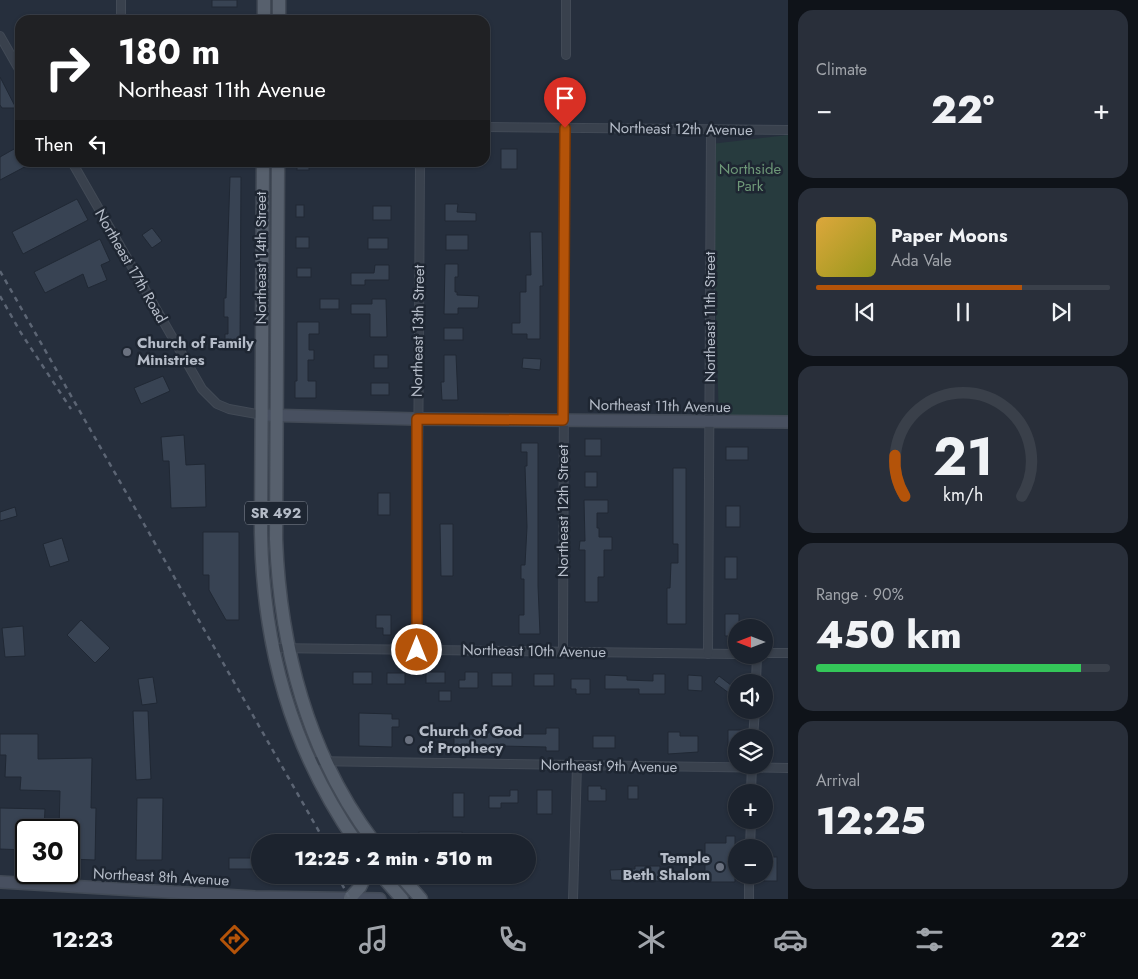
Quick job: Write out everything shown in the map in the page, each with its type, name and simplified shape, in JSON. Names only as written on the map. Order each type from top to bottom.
[{"type":"main road","points":[[264,0],[264,15]]},
{"type":"main road","points":[[279,0],[279,15]]},
{"type":"main road","name":"Northeast 14th Street","points":[[263,167],[262,566],[265,598],[272,648],[288,707],[310,761],[331,802],[351,834]]},
{"type":"main road","name":"Northeast 14th Street","points":[[278,167],[277,565],[280,603],[288,648],[301,698],[326,761],[369,834]]},
{"type":"main road","points":[[350,898],[362,884]]},
{"type":"main road","points":[[390,884],[402,899]]},
{"type":"main road","points":[[408,884],[421,899]]},
{"type":"street","points":[[121,0],[121,15]]},
{"type":"street","points":[[566,0],[566,55]]},
{"type":"street","points":[[0,36],[15,62]]},
{"type":"street","name":"Northeast 12th Street","points":[[563,651],[565,101]]},
{"type":"street","name":"Northeast 12th Avenue","points":[[490,127],[788,130]]},
{"type":"street","name":"Northeast 11th Street","points":[[708,654],[711,130]]},
{"type":"street","name":"Northeast 17th Road","points":[[75,167],[202,390],[217,404],[229,409],[262,415]]},
{"type":"street","name":"Northeast 13th Street","points":[[417,650],[420,167]]},
{"type":"street","name":"Northeast 11th Avenue","points":[[262,415],[417,419],[788,422]]},
{"type":"street","name":"Northeast 10th Avenue","points":[[272,648],[728,654]]},
{"type":"street","points":[[773,653],[788,653]]},
{"type":"street","name":"Northeast 9th Avenue","points":[[310,761],[728,766]]},
{"type":"street","points":[[573,899],[576,765]]},
{"type":"street","name":"Northeast 9th Avenue","points":[[773,767],[788,768]]},
{"type":"street","name":"Northeast 8th Avenue","points":[[0,882],[255,898],[380,899]]},
{"type":"street","points":[[749,884],[749,899]]},
{"type":"green space","name":"Northside Park","points":[[788,135],[788,422],[719,422],[711,144]]},
{"type":"building","points":[[212,0],[237,0],[237,7],[212,7]]},
{"type":"building","points":[[0,77],[15,108],[2,108],[0,105]]},
{"type":"building","points":[[14,149],[15,167],[25,167],[0,180],[0,157]]},
{"type":"building","points":[[501,149],[517,149],[517,169],[501,169]]},
{"type":"building","points":[[297,167],[309,167],[309,170],[297,170]]},
{"type":"building","points":[[230,177],[241,177],[240,346],[225,346],[225,334],[228,334],[228,317],[224,317],[224,298],[226,298]]},
{"type":"building","points":[[77,199],[88,220],[23,254],[12,232]]},
{"type":"building","points":[[445,204],[458,204],[457,212],[476,213],[476,221],[445,221]]},
{"type":"building","points":[[296,205],[304,205],[304,217],[296,217]]},
{"type":"building","points":[[373,206],[391,206],[391,220],[373,220]]},
{"type":"building","points":[[152,228],[162,241],[152,248],[142,235]]},
{"type":"building","points":[[530,232],[542,232],[543,286],[540,286],[540,339],[527,339],[527,334],[512,334],[512,323],[520,323],[520,292],[526,292],[526,275],[531,275]]},
{"type":"building","points":[[446,235],[468,235],[468,250],[446,250]]},
{"type":"building","points":[[296,237],[309,237],[309,248],[296,248]]},
{"type":"building","points":[[368,238],[388,238],[388,249],[368,249]]},
{"type":"building","points":[[100,239],[110,261],[101,265],[107,280],[88,288],[83,274],[45,293],[34,272]]},
{"type":"building","points":[[445,264],[458,264],[458,277],[455,277],[455,292],[457,292],[457,295],[479,296],[478,308],[458,308],[458,314],[444,314]]},
{"type":"building","points":[[375,265],[389,265],[389,280],[365,280],[365,285],[351,285],[351,273],[374,273]]},
{"type":"building","points":[[297,268],[311,268],[311,277],[297,277]]},
{"type":"building","points":[[320,299],[339,299],[339,309],[320,309]]},
{"type":"building","points":[[372,299],[386,299],[387,337],[370,337],[370,314],[351,314],[351,304],[372,304]]},
{"type":"building","points":[[297,322],[319,322],[319,334],[309,334],[309,350],[314,350],[314,360],[308,360],[308,381],[316,381],[316,398],[295,398],[295,381],[297,381]]},
{"type":"building","points":[[444,328],[463,328],[463,340],[444,340]]},
{"type":"building","points":[[374,355],[388,355],[388,368],[374,368]]},
{"type":"building","points":[[444,355],[456,355],[458,400],[442,400],[441,382],[444,382]]},
{"type":"building","points":[[523,358],[541,359],[540,370],[522,368]]},
{"type":"building","points":[[163,376],[170,391],[141,404],[134,388]]},
{"type":"building","points":[[371,383],[389,383],[389,395],[371,395]]},
{"type":"building","points":[[184,435],[186,465],[205,464],[206,507],[171,508],[169,461],[163,461],[161,437]]},
{"type":"building","points":[[585,439],[601,439],[601,456],[585,456]]},
{"type":"building","points":[[521,443],[538,443],[540,634],[519,634],[519,615],[524,615],[524,579],[521,579],[521,565],[525,565],[527,527],[525,466],[527,466],[527,452],[521,452]]},
{"type":"building","points":[[726,447],[748,447],[748,460],[726,460]]},
{"type":"building","points":[[673,468],[686,468],[686,624],[667,624],[667,588],[670,588],[671,563],[678,563],[678,544],[673,544]]},
{"type":"building","points":[[585,472],[597,472],[597,487],[585,487]]},
{"type":"building","points":[[378,493],[390,493],[390,515],[378,515]]},
{"type":"building","points":[[584,500],[608,500],[608,513],[597,513],[599,537],[612,537],[612,550],[604,550],[604,577],[598,577],[598,602],[585,602],[585,550],[579,550],[580,541],[585,541]]},
{"type":"building","points":[[726,506],[740,506],[740,527],[726,527]]},
{"type":"building","points":[[15,507],[17,516],[0,521],[0,512]]},
{"type":"building","points":[[440,524],[453,524],[453,576],[441,576]]},
{"type":"building","points":[[203,532],[239,532],[239,620],[226,620],[209,590],[209,575],[203,575]]},
{"type":"building","points":[[62,538],[69,561],[50,567],[43,544]]},
{"type":"building","points":[[725,557],[737,557],[737,579],[725,579]]},
{"type":"building","points":[[725,614],[739,614],[739,619],[728,619],[728,636],[725,636]]},
{"type":"building","points":[[376,615],[391,615],[391,635],[383,635],[383,628],[376,628]]},
{"type":"building","points":[[81,620],[110,648],[95,663],[67,635]]},
{"type":"building","points":[[23,626],[25,656],[5,657],[2,628]]},
{"type":"building","points":[[353,672],[372,672],[372,684],[353,684]]},
{"type":"building","points":[[426,672],[445,672],[445,683],[426,683]]},
{"type":"building","points":[[465,672],[478,672],[478,688],[459,688],[459,680],[465,680]]},
{"type":"building","points":[[387,673],[405,673],[405,684],[387,684]]},
{"type":"building","points":[[492,673],[512,673],[512,686],[492,686]]},
{"type":"building","points":[[534,674],[554,674],[554,686],[534,686]]},
{"type":"building","points":[[653,674],[665,674],[665,694],[639,694],[639,689],[605,689],[605,675],[627,676],[627,680],[653,681]]},
{"type":"building","points":[[688,675],[702,676],[702,691],[688,690]]},
{"type":"building","points":[[719,676],[728,683],[728,692],[714,682]]},
{"type":"building","points":[[153,677],[157,703],[142,705],[138,679]]},
{"type":"building","points":[[571,679],[590,679],[590,694],[576,694],[576,689],[571,689]]},
{"type":"building","points":[[439,691],[451,691],[451,701],[439,701]]},
{"type":"building","points":[[133,711],[148,711],[151,779],[136,780]]},
{"type":"building","points":[[359,713],[392,714],[392,719],[399,719],[399,727],[392,727],[392,747],[359,746]]},
{"type":"building","points":[[546,728],[559,728],[559,751],[546,751],[546,747],[454,745],[454,734],[511,732],[511,734],[546,734]]},
{"type":"building","points":[[668,732],[680,732],[680,736],[698,736],[698,752],[668,754]]},
{"type":"building","points":[[0,734],[38,734],[38,759],[92,758],[91,808],[96,808],[95,860],[80,859],[80,819],[59,819],[60,791],[20,790],[21,777],[5,777],[6,755],[0,755]]},
{"type":"building","points":[[593,736],[615,736],[615,748],[593,748]]},
{"type":"building","points":[[588,786],[601,786],[601,789],[606,789],[606,801],[588,801]]},
{"type":"building","points":[[628,786],[638,786],[638,799],[628,799]]},
{"type":"building","points":[[510,790],[518,790],[518,803],[501,803],[501,808],[489,808],[489,796],[510,796]]},
{"type":"building","points":[[537,790],[552,790],[552,814],[537,814]]},
{"type":"building","points":[[453,793],[464,793],[464,817],[453,817]]},
{"type":"building","points":[[137,798],[163,798],[162,860],[136,860]]},
{"type":"building","points":[[0,808],[45,809],[45,819],[15,819],[15,850],[0,849]]},
{"type":"building","points":[[419,832],[462,832],[462,834],[419,834]]},
{"type":"building","points":[[726,836],[735,836],[735,839],[728,839],[728,882],[705,882],[705,843],[726,843]]},
{"type":"building","points":[[773,857],[777,857],[777,881],[773,881]]},
{"type":"building","points":[[229,858],[251,858],[251,869],[229,869]]},
{"type":"building","points":[[635,866],[660,866],[660,881],[611,880],[610,870],[635,869]]},
{"type":"railway","points":[[0,271],[320,834]]},
{"type":"railway","points":[[0,296],[21,333],[71,409]]},
{"type":"railway","points":[[342,884],[350,899]]},
{"type":"place","name":"Church of Family Ministries","points":[[127,352]]},
{"type":"place","name":"Church of God of Prophecy","points":[[409,740]]},
{"type":"place","name":"Temple Beth Shalom","points":[[720,867]]},
{"type":"route","points":[[417,650],[417,419],[563,420],[565,128]]}]
